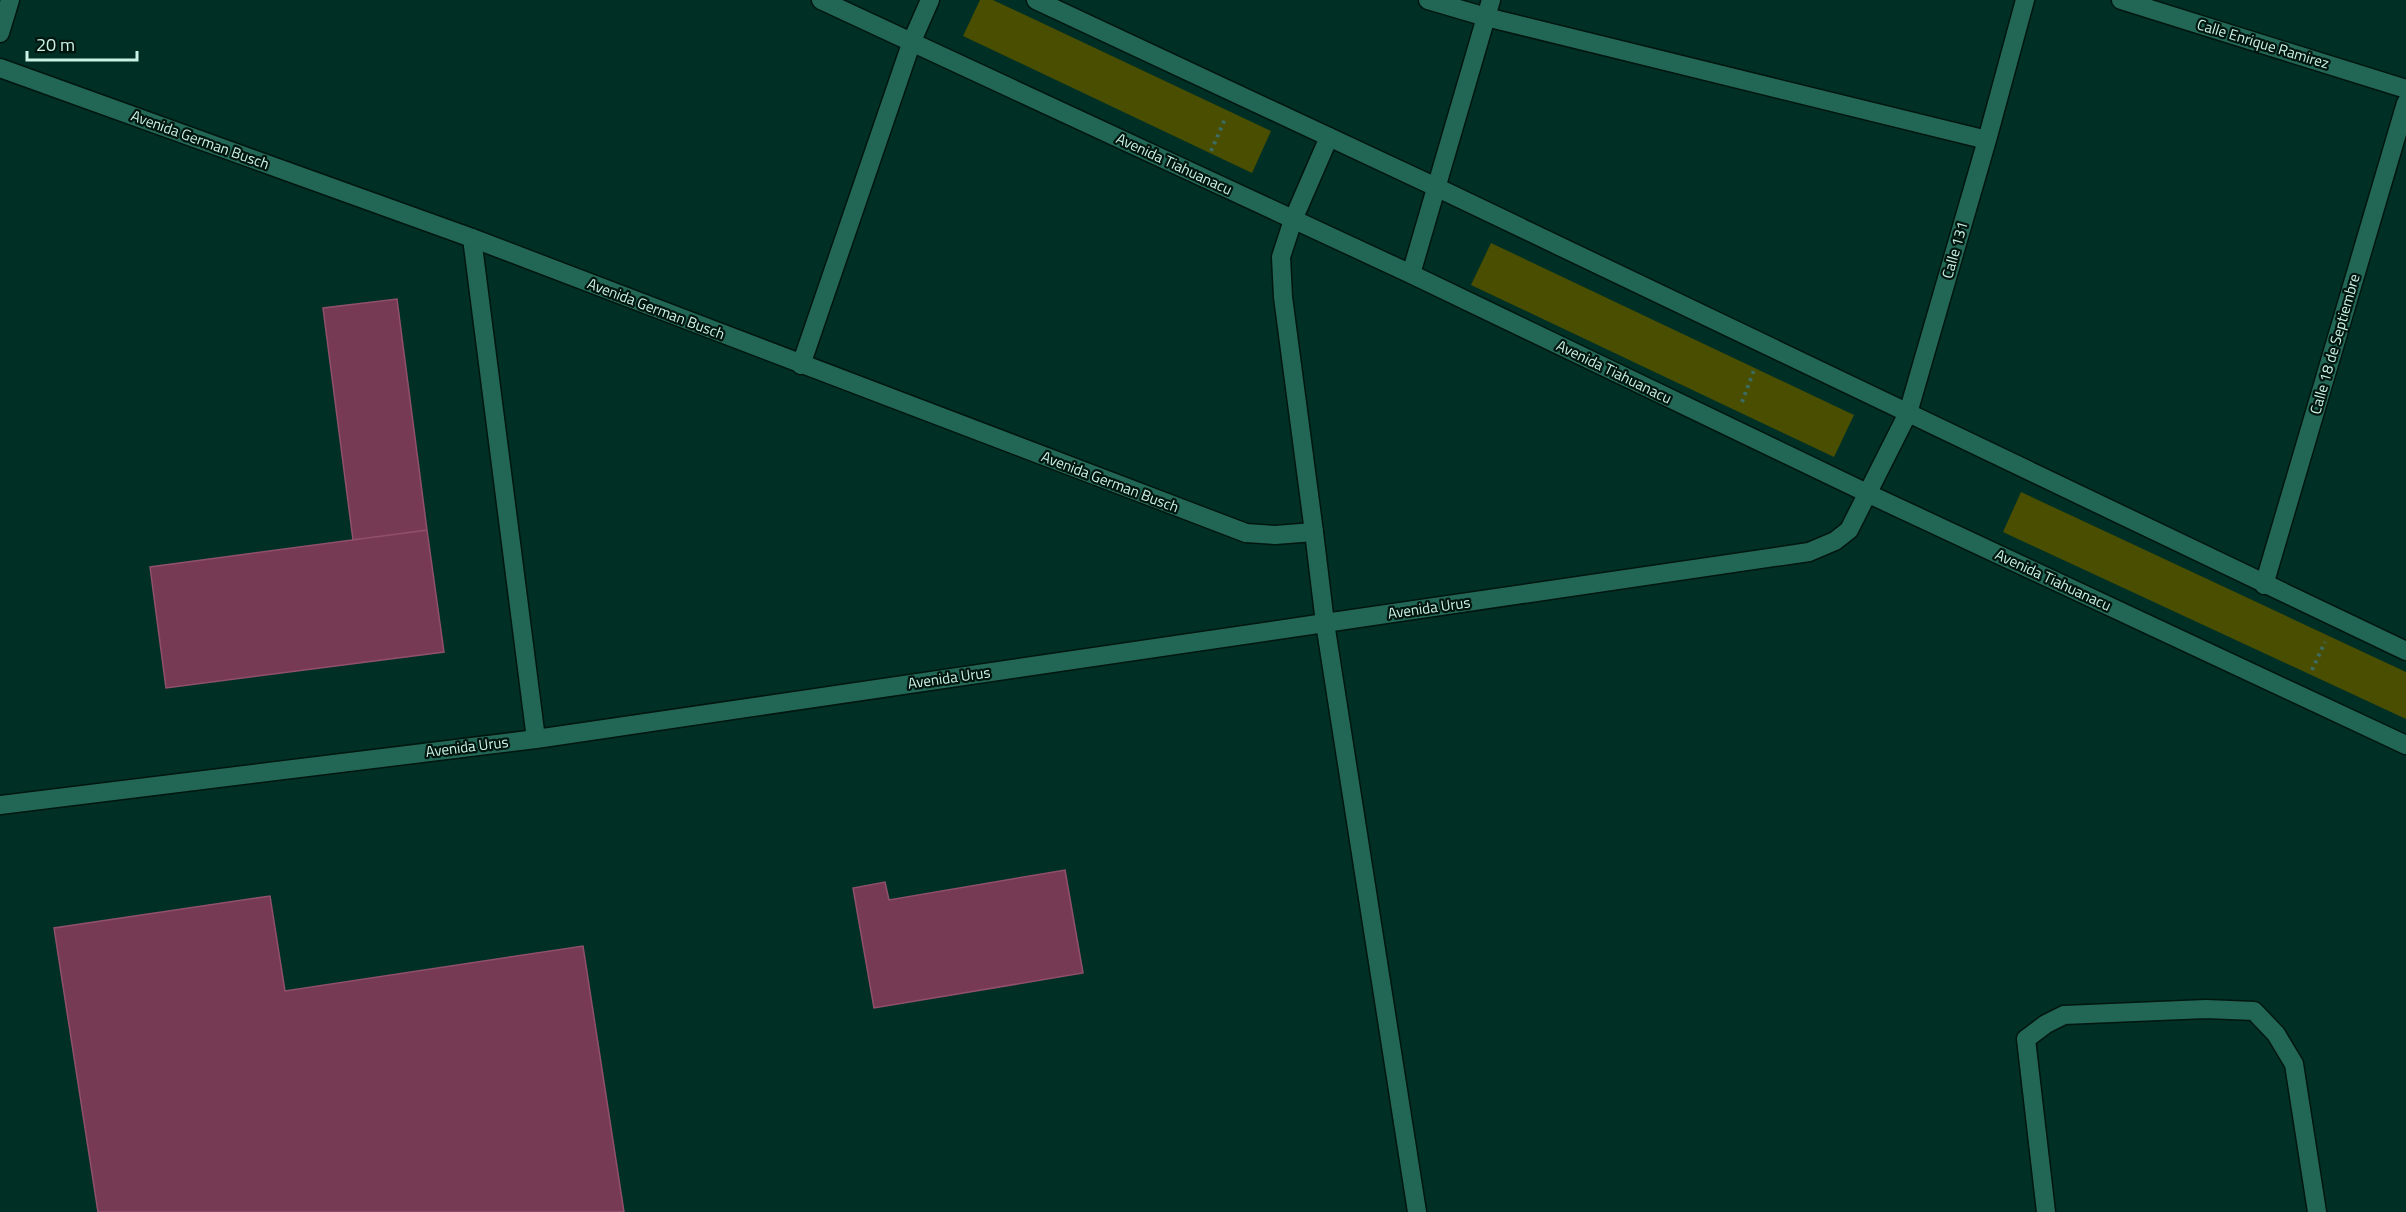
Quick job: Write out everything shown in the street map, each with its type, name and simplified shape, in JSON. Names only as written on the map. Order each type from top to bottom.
[{"type":"main road","points":[[0,33],[10,0]]},
{"type":"main road","name":"Avenida Tiahuanacu","points":[[821,0],[1412,274],[1869,494],[2406,745]]},
{"type":"main road","points":[[801,365],[912,41],[930,0]]},
{"type":"main road","points":[[1036,0],[1438,188],[2406,651]]},
{"type":"main road","points":[[1428,0],[1488,9],[1987,141]]},
{"type":"main road","name":"Calle 131","points":[[1869,494],[1908,413],[1987,141],[2025,0]]},
{"type":"main road","name":"Calle Enrique Ramirez","points":[[2121,0],[2406,88]]},
{"type":"main road","points":[[1412,274],[1488,9]]},
{"type":"main road","name":"Avenida German Busch","points":[[0,68],[472,238],[1246,533],[1275,535],[1314,532]]},
{"type":"main road","name":"Calle 18 de Septiembre","points":[[2264,585],[2406,103]]},
{"type":"main road","points":[[1329,137],[1293,220],[1281,257],[1283,297],[1325,623],[1417,1212]]},
{"type":"main road","points":[[472,238],[536,739]]},
{"type":"main road","name":"Avenida Urus","points":[[0,805],[536,739],[1809,552],[1834,541],[1849,530],[1869,494]]},
{"type":"main road","points":[[2046,1212],[2026,1039],[2046,1024],[2064,1015],[2206,1009],[2254,1011],[2276,1034],[2294,1064],[2317,1212]]},
{"type":"path","points":[[1199,176],[1238,94]]},
{"type":"path","points":[[1731,428],[1764,344]]},
{"type":"path","points":[[2300,695],[2336,618]]},
{"type":"shaded area","points":[[980,0],[993,0],[1271,131],[1252,173],[963,36]]},
{"type":"shaded area","points":[[1491,243],[1854,415],[1834,457],[1471,285]]},
{"type":"shaded area","points":[[2021,492],[2406,672],[2406,719],[2003,532]]},
{"type":"building","points":[[397,299],[427,530],[353,540],[323,308]]},
{"type":"building","points":[[427,530],[444,652],[166,688],[150,567]]},
{"type":"building","points":[[1065,870],[1083,973],[874,1008],[853,888],[885,882],[889,900]]},
{"type":"building","points":[[270,896],[285,991],[583,946],[624,1212],[98,1212],[54,928]]}]
